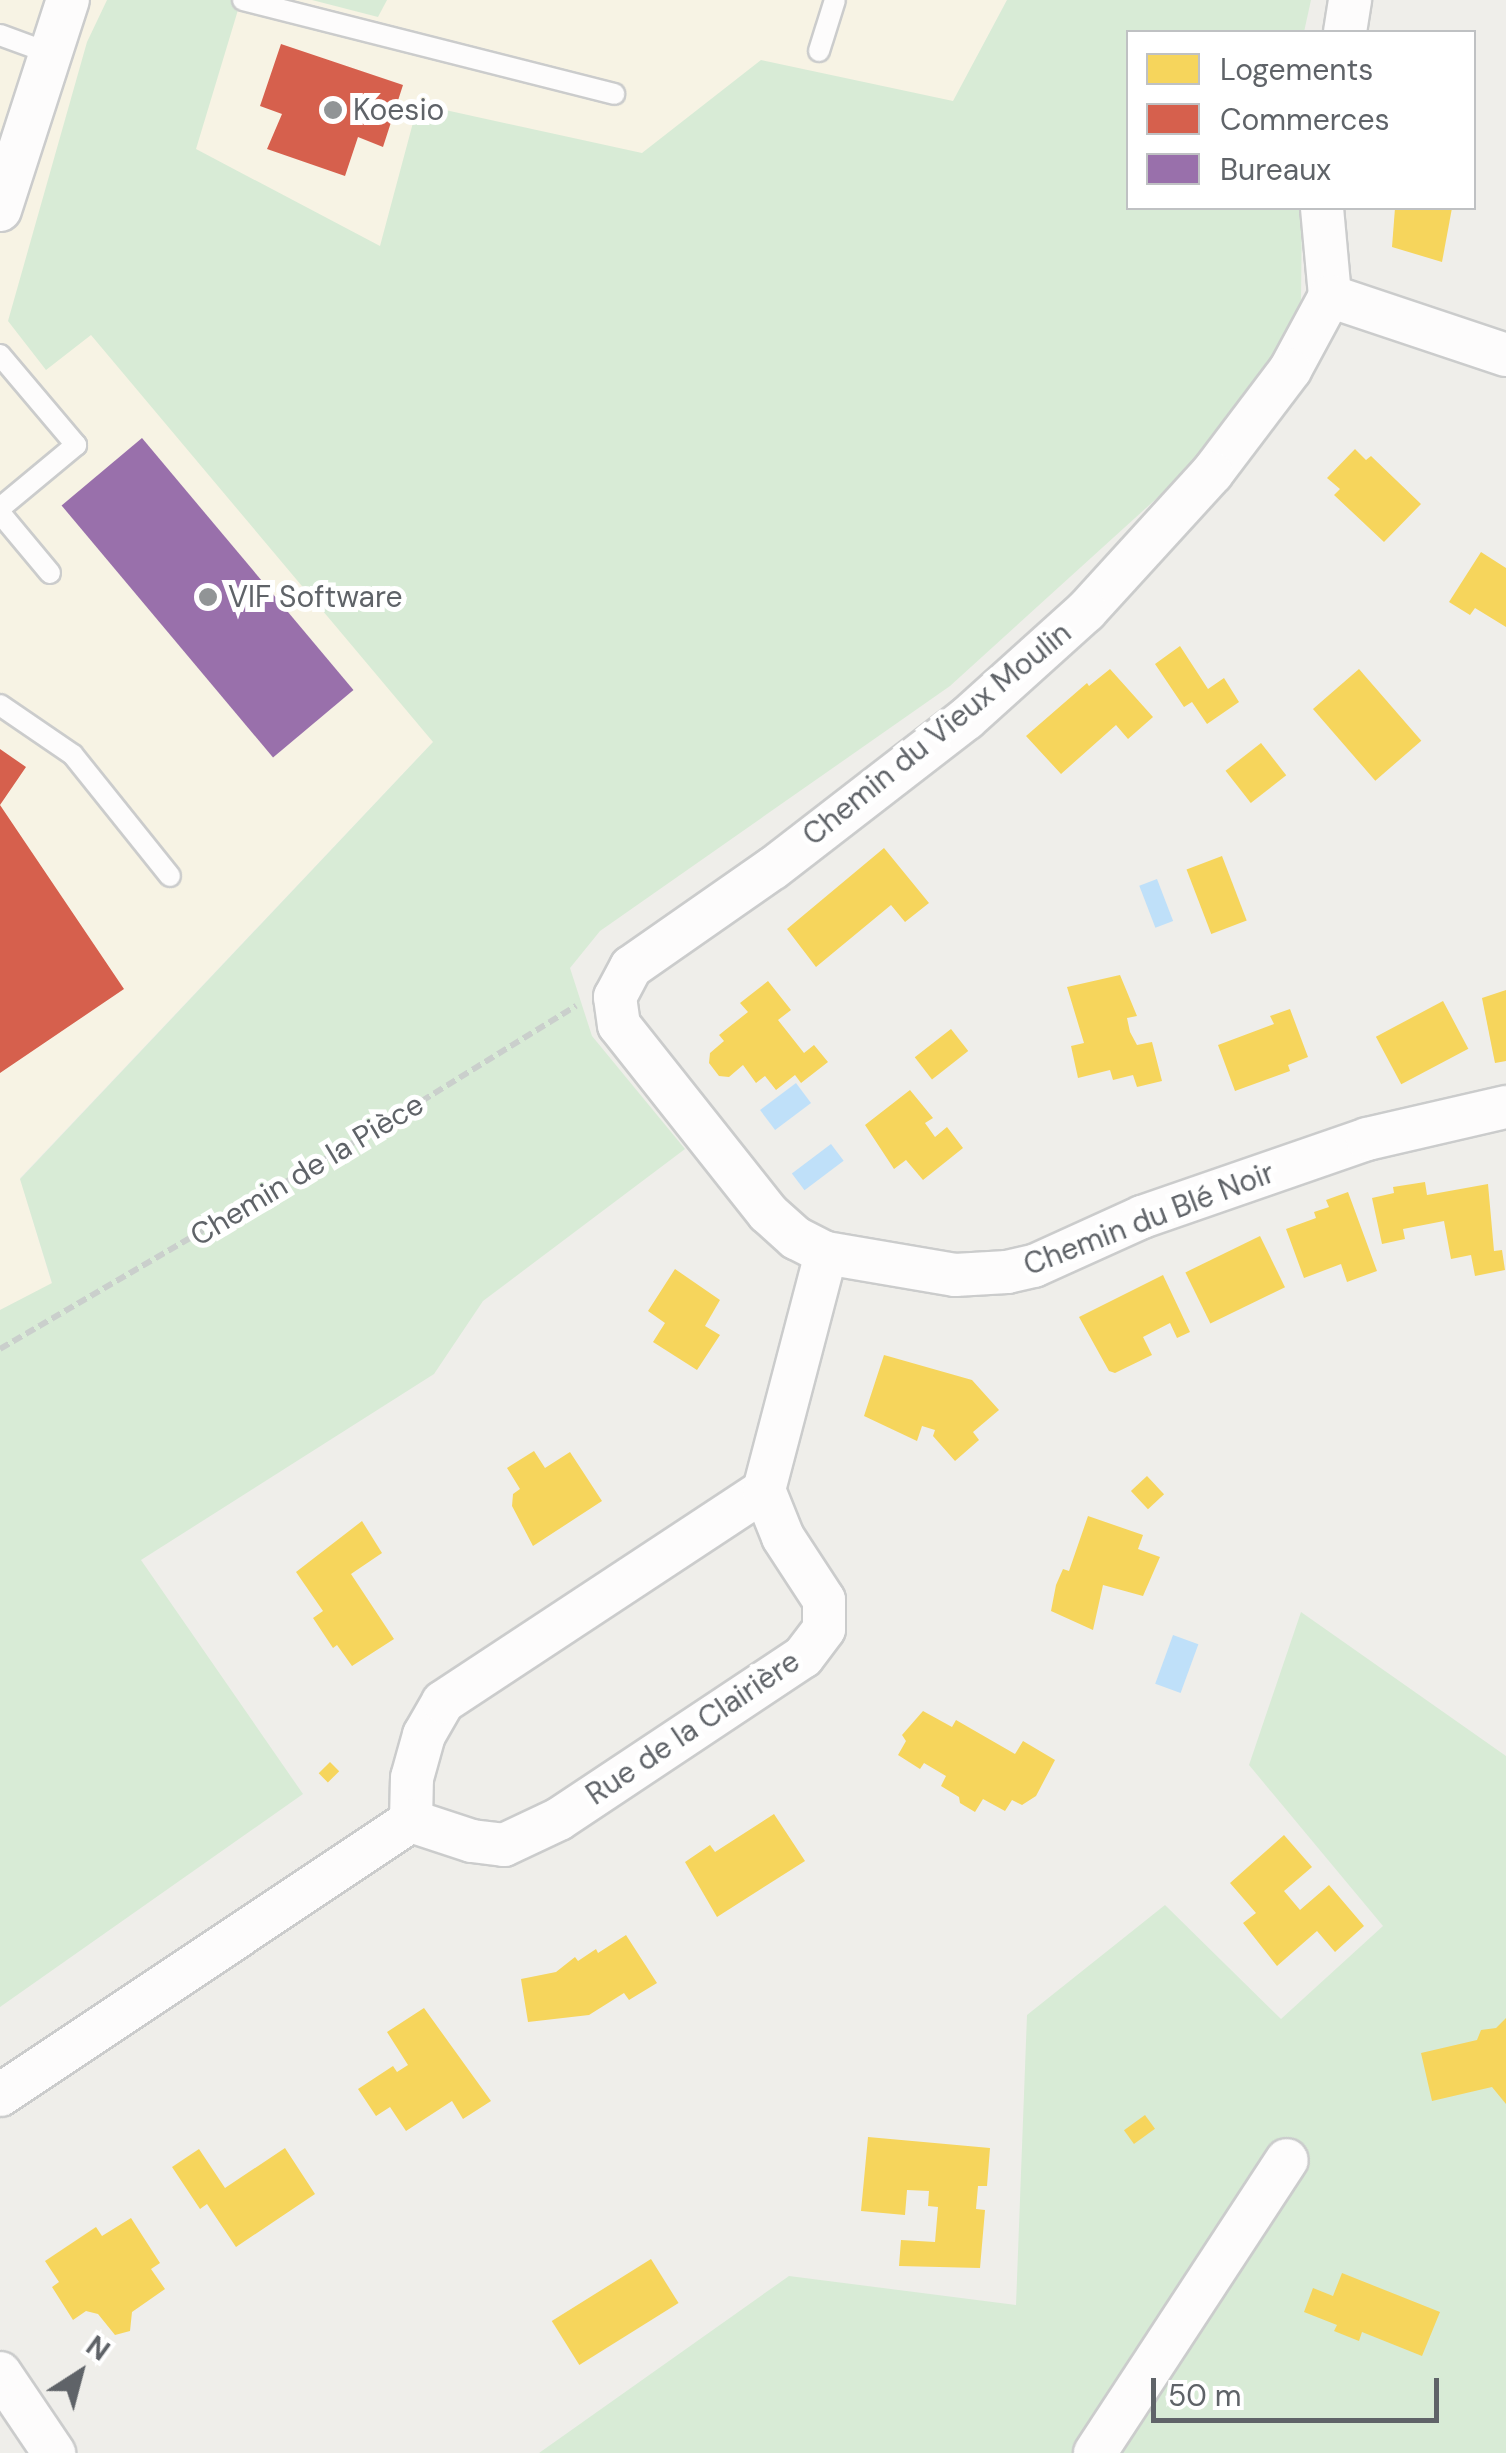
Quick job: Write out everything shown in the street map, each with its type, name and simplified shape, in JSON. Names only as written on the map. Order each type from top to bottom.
[{"type":"street","points":[[0,210],[68,0]]},
{"type":"street","points":[[1345,30],[1350,0]]},
{"type":"street","points":[[1322,210],[1330,296],[1506,356]]},
{"type":"street","name":"Chemin du Vieux Moulin","points":[[616,997],[631,968],[772,868],[966,718],[1086,611],[1212,473],[1290,370],[1330,296]]},
{"type":"street","name":"Chemin du Blé Noir","points":[[616,997],[618,1025],[768,1213],[796,1238],[826,1253],[955,1275],[1034,1266],[1142,1217],[1367,1139],[1506,1107]]},
{"type":"street","points":[[0,2095],[411,1821],[412,1778],[424,1735],[444,1702],[764,1490],[826,1253]]},
{"type":"street","name":"Rue de la Clairière","points":[[411,1821],[472,1841],[504,1845],[559,1818],[803,1656],[824,1628],[824,1600],[783,1537],[764,1490]]},
{"type":"street","points":[[1095,2453],[1287,2160]]},
{"type":"street","points":[[0,2372],[54,2453]]},
{"type":"lane","points":[[243,0],[614,94]]},
{"type":"lane","points":[[819,51],[834,0]]},
{"type":"lane","points":[[0,36],[49,53]]},
{"type":"lane","points":[[0,354],[76,445],[0,511],[50,573]]},
{"type":"lane","points":[[0,705],[74,755],[170,876]]},
{"type":"path","name":"Chemin de la Pièce","points":[[0,1349],[334,1155],[580,1004],[616,997]]},
{"type":"shaded area","points":[[0,0],[1007,0],[953,102],[433,742],[20,1178],[52,1284],[0,1310]]},
{"type":"green space","points":[[107,0],[241,0],[196,149],[380,246],[418,104],[642,153],[761,60],[953,101],[1007,0],[1311,0],[1304,30],[1126,30],[1126,210],[1302,210],[1301,300],[1269,370],[1211,449],[950,686],[600,931],[570,968],[592,1036],[685,1149],[483,1301],[434,1374],[141,1560],[303,1794],[0,2007],[0,1310],[52,1283],[20,1179],[433,742],[91,335],[46,370],[8,321],[87,42]]},
{"type":"green space","points":[[312,0],[387,0],[378,17]]},
{"type":"green space","points":[[1301,1612],[1506,1756],[1506,2453],[539,2453],[789,2276],[1016,2305],[1027,2015],[1165,1905],[1281,2019],[1383,1926],[1249,1765]]},
{"type":"water","points":[[1157,879],[1173,921],[1155,928],[1139,886]]},
{"type":"water","points":[[796,1083],[811,1103],[775,1130],[760,1110]]},
{"type":"water","points":[[831,1144],[844,1161],[805,1190],[792,1173]]},
{"type":"water","points":[[1173,1635],[1198,1644],[1181,1693],[1155,1684]]},
{"type":"building: Logements","points":[[1395,210],[1452,210],[1442,262],[1392,247]]},
{"type":"building: Logements","points":[[1355,449],[1366,460],[1371,456],[1421,504],[1384,542],[1334,495],[1340,489],[1327,478]]},
{"type":"building: Logements","points":[[1481,552],[1506,568],[1506,627],[1475,608],[1470,615],[1449,602]]},
{"type":"building: Logements","points":[[1180,646],[1208,689],[1224,678],[1239,702],[1207,724],[1192,702],[1184,707],[1155,664]]},
{"type":"building: Logements","points":[[1110,669],[1153,717],[1128,739],[1116,725],[1061,774],[1026,736],[1087,683],[1089,686]]},
{"type":"building: Logements","points":[[1359,669],[1421,741],[1375,781],[1313,709]]},
{"type":"building: Logements","points":[[1261,743],[1286,775],[1251,803],[1226,771]]},
{"type":"building: Logements","points":[[884,848],[929,903],[905,922],[891,905],[816,967],[787,929]]},
{"type":"building: Logements","points":[[1222,856],[1247,920],[1211,934],[1187,870]]},
{"type":"building: Logements","points":[[1120,975],[1137,1016],[1127,1018],[1130,1032],[1137,1045],[1152,1042],[1162,1081],[1137,1087],[1133,1075],[1113,1080],[1110,1070],[1078,1078],[1071,1046],[1084,1043],[1067,987]]},
{"type":"building: Logements","points":[[768,981],[791,1010],[778,1020],[804,1053],[814,1045],[828,1062],[801,1083],[795,1075],[776,1090],[765,1076],[756,1083],[743,1065],[729,1077],[719,1076],[709,1063],[710,1053],[724,1041],[719,1035],[748,1012],[740,1003]]},
{"type":"building: Logements","points":[[1506,990],[1506,1061],[1495,1063],[1482,998]]},
{"type":"building: Logements","points":[[1443,1001],[1468,1049],[1401,1084],[1376,1037]]},
{"type":"building: Logements","points":[[1290,1009],[1308,1057],[1288,1065],[1290,1071],[1235,1091],[1218,1045],[1274,1024],[1270,1016]]},
{"type":"building: Logements","points":[[951,1029],[968,1051],[932,1079],[915,1057]]},
{"type":"building: Logements","points":[[910,1090],[933,1118],[925,1123],[935,1137],[947,1127],[963,1148],[923,1180],[906,1160],[894,1169],[865,1125]]},
{"type":"building: Logements","points":[[1425,1182],[1427,1195],[1488,1184],[1494,1251],[1502,1250],[1505,1270],[1475,1276],[1471,1255],[1451,1259],[1444,1221],[1403,1229],[1405,1239],[1382,1244],[1372,1198],[1394,1193],[1393,1187]]},
{"type":"building: Logements","points":[[1348,1192],[1377,1271],[1347,1282],[1341,1264],[1304,1278],[1286,1229],[1316,1218],[1314,1212],[1329,1207],[1326,1200]]},
{"type":"building: Logements","points":[[1260,1236],[1285,1287],[1210,1324],[1185,1272]]},
{"type":"building: Logements","points":[[675,1269],[720,1300],[705,1326],[720,1335],[697,1370],[653,1342],[665,1323],[648,1311]]},
{"type":"building: Logements","points":[[1163,1275],[1190,1332],[1177,1338],[1170,1323],[1143,1337],[1152,1355],[1115,1373],[1109,1371],[1079,1317]]},
{"type":"building: Logements","points":[[884,1355],[972,1380],[999,1410],[973,1432],[979,1440],[955,1461],[933,1436],[935,1430],[922,1426],[917,1441],[864,1416]]},
{"type":"building: Logements","points":[[534,1451],[545,1468],[570,1452],[602,1501],[533,1546],[512,1506],[513,1494],[520,1489],[507,1468]]},
{"type":"building: Logements","points":[[1147,1476],[1164,1494],[1148,1509],[1131,1491]]},
{"type":"building: Logements","points":[[1088,1516],[1143,1535],[1138,1549],[1160,1557],[1143,1596],[1103,1585],[1093,1630],[1051,1611],[1056,1585],[1063,1569],[1069,1571]]},
{"type":"building: Logements","points":[[362,1521],[382,1553],[351,1574],[394,1639],[352,1666],[337,1645],[333,1648],[313,1618],[323,1611],[296,1572]]},
{"type":"building: Logements","points":[[923,1711],[952,1727],[956,1720],[1015,1754],[1023,1741],[1055,1760],[1036,1796],[1022,1805],[1012,1800],[1005,1811],[983,1799],[975,1812],[960,1803],[959,1797],[941,1786],[946,1776],[924,1763],[920,1769],[898,1755],[906,1741],[902,1735]]},
{"type":"building: Logements","points":[[330,1762],[339,1771],[328,1783],[319,1773]]},
{"type":"building: Logements","points":[[774,1814],[805,1861],[717,1917],[685,1862],[710,1845],[715,1852]]},
{"type":"building: Logements","points":[[1284,1835],[1312,1867],[1284,1891],[1300,1910],[1329,1885],[1364,1926],[1335,1952],[1317,1931],[1277,1966],[1243,1923],[1256,1913],[1230,1883]]},
{"type":"building: Logements","points":[[626,1935],[657,1983],[629,2000],[624,1993],[589,2015],[528,2022],[521,1979],[556,1972],[575,1957],[578,1961],[596,1949],[598,1953]]},
{"type":"building: Logements","points":[[424,2008],[491,2101],[463,2119],[452,2101],[406,2131],[390,2107],[376,2116],[358,2089],[393,2066],[397,2072],[408,2065],[387,2032]]},
{"type":"building: Logements","points":[[1506,2018],[1506,2104],[1492,2087],[1432,2101],[1421,2053],[1477,2040],[1481,2030],[1496,2028]]},
{"type":"building: Logements","points":[[1145,2115],[1155,2129],[1134,2144],[1124,2130]]},
{"type":"building: Logements","points":[[868,2137],[990,2148],[987,2186],[978,2186],[976,2209],[985,2210],[980,2268],[899,2266],[901,2240],[935,2242],[938,2207],[928,2206],[929,2191],[907,2190],[905,2215],[861,2211]]},
{"type":"building: Logements","points":[[285,2148],[315,2194],[236,2247],[207,2204],[200,2209],[172,2167],[199,2149],[225,2188]]},
{"type":"building: Logements","points":[[131,2218],[160,2263],[151,2269],[165,2289],[132,2312],[130,2331],[115,2335],[98,2314],[86,2311],[73,2320],[52,2287],[59,2282],[45,2261],[96,2227],[102,2236]]},
{"type":"building: Logements","points":[[651,2259],[679,2303],[579,2365],[552,2321]]},
{"type":"building: Logements","points":[[1342,2273],[1440,2312],[1422,2356],[1362,2332],[1359,2341],[1334,2331],[1337,2325],[1304,2312],[1313,2288],[1333,2296]]},
{"type":"building: Commerces","name":"Koesio","points":[[281,44],[403,85],[383,147],[358,137],[345,176],[267,149],[282,114],[260,106]]},
{"type":"building: Commerces","points":[[0,749],[26,767],[0,805]]},
{"type":"building: Commerces","points":[[0,805],[124,989],[0,1073]]},
{"type":"building: Bureaux","name":"VIF Software","points":[[142,438],[353,690],[273,758],[62,505]]},
{"type":"place","name":"Koesio","points":[[333,110]]},
{"type":"place","name":"VIF Software","points":[[208,597]]}]
